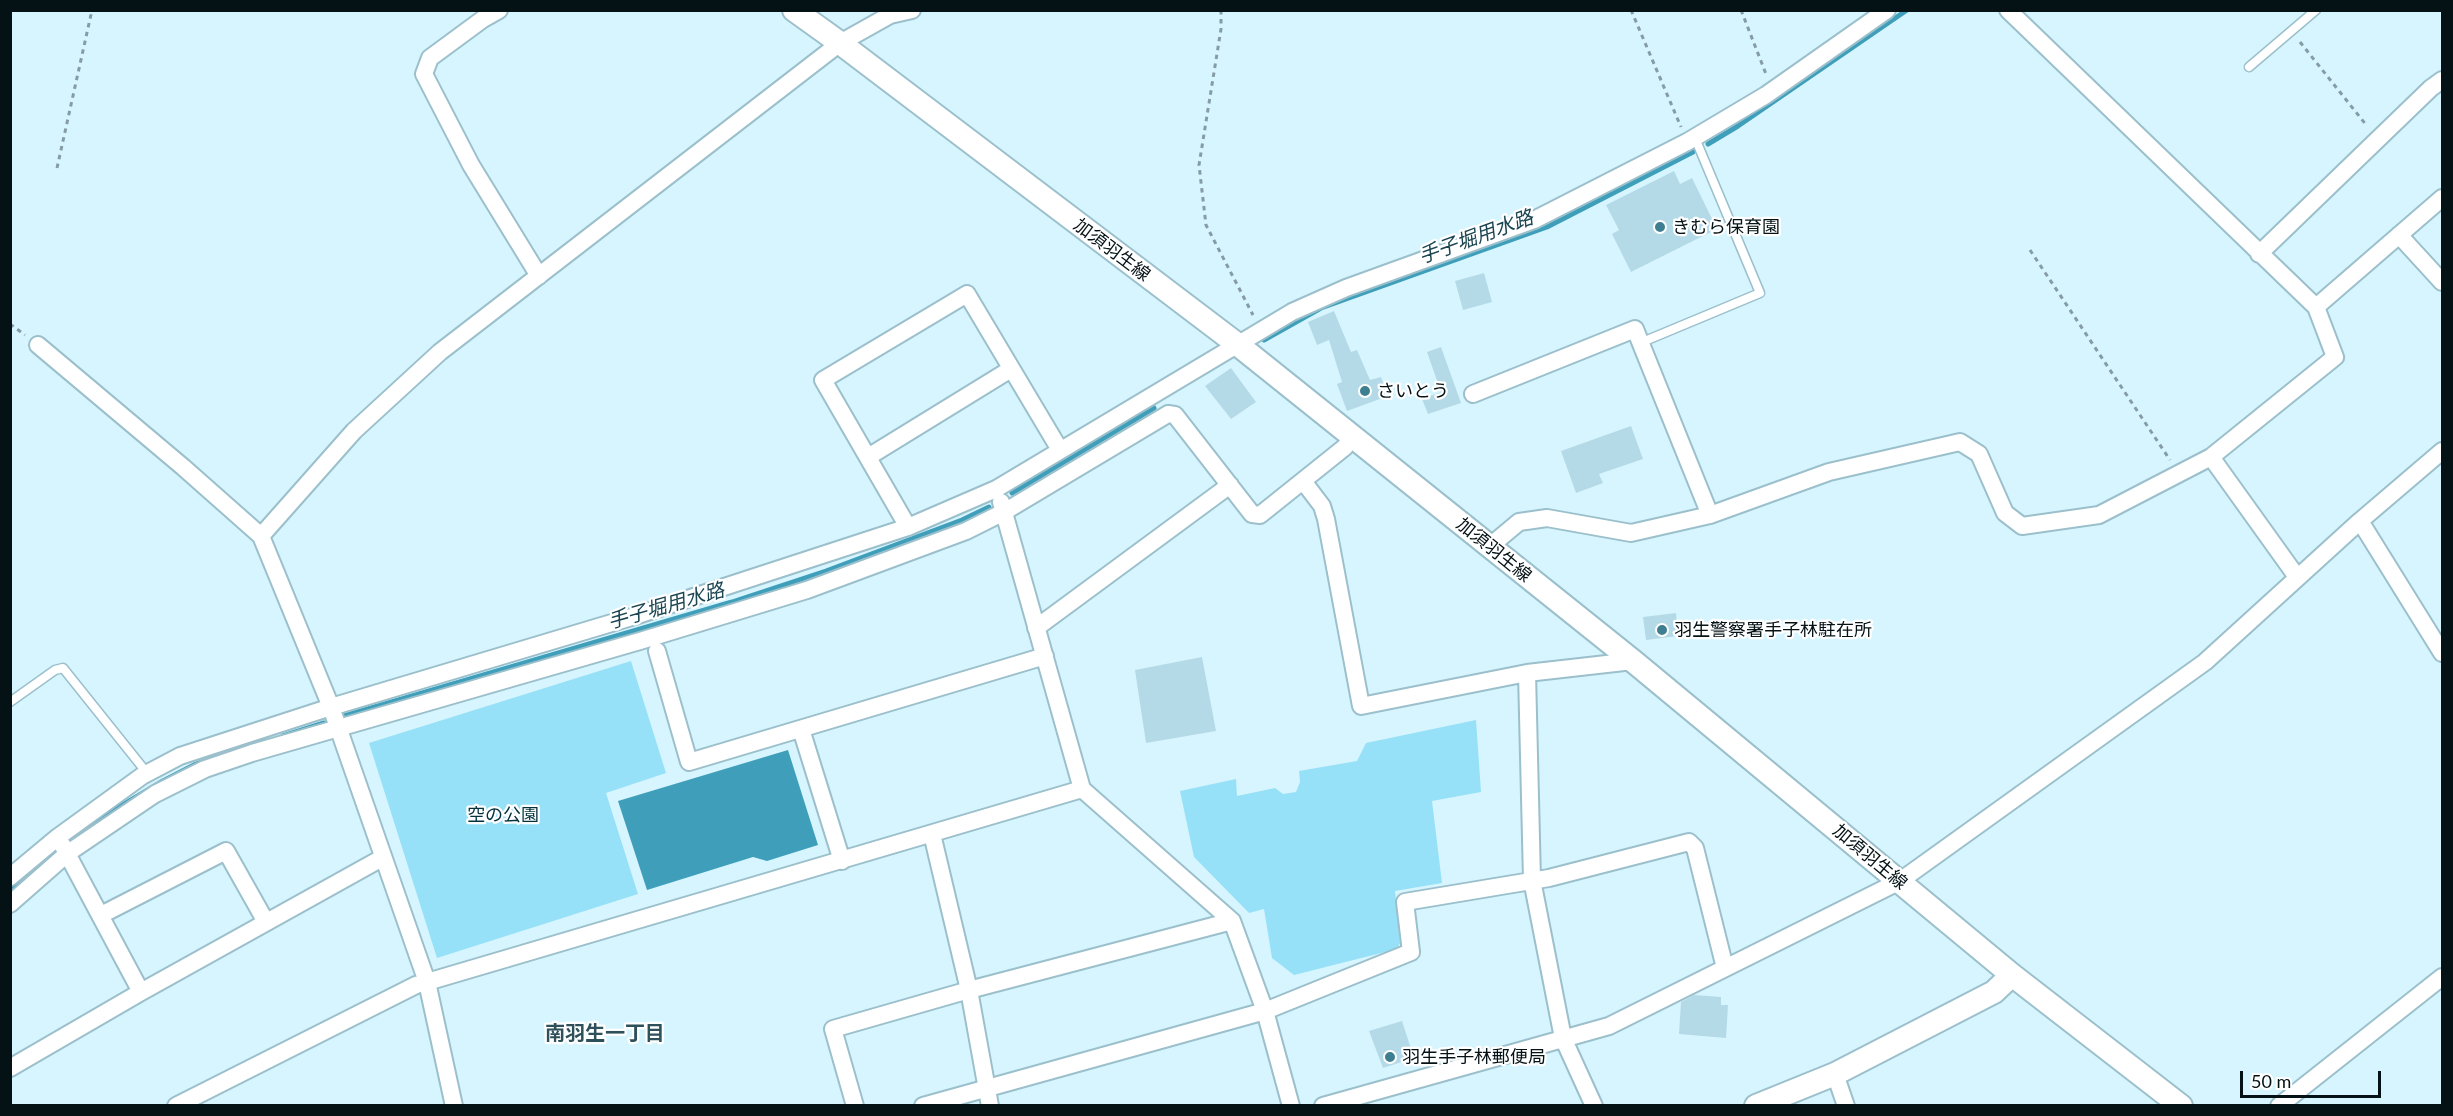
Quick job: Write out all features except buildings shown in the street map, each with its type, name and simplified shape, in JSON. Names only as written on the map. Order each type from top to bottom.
[{"type":"main road","name":"加須羽生線","points":[[794,10],[1237,344],[1633,661],[2012,975],[2181,1106]]},
{"type":"main road","points":[[1756,1106],[1835,1074],[1994,992],[2012,975]]},
{"type":"street","points":[[499,10],[430,58],[424,74],[471,165],[539,276]]},
{"type":"street","points":[[261,536],[354,431],[440,352],[840,43],[890,15],[912,10]]},
{"type":"street","points":[[13,871],[147,773],[180,756],[331,707],[635,616],[908,527],[996,489],[1292,312],[1346,288],[1534,220],[1691,140],[1774,88],[1887,10]]},
{"type":"street","points":[[1490,547],[1520,522],[1547,518],[1630,533],[1710,515],[1829,472],[1960,442],[1979,454],[2005,513],[2022,526],[2100,514],[2211,457],[2335,357],[2316,307],[2008,10]]},
{"type":"street","points":[[2259,254],[2376,140],[2442,80]]},
{"type":"street","points":[[2316,307],[2442,198]]},
{"type":"street","points":[[2399,235],[2442,282]]},
{"type":"street","points":[[908,527],[823,380],[967,294],[1060,450]]},
{"type":"street","points":[[1473,394],[1635,329],[1710,515]]},
{"type":"street","points":[[38,345],[261,536],[331,707],[337,730],[426,982],[454,1106]]},
{"type":"street","points":[[868,457],[1011,369]]},
{"type":"street","points":[[10,904],[68,853],[155,795],[205,769],[252,753],[715,620],[807,590],[948,538],[1004,512],[1168,414],[1175,415],[1252,514],[1260,515],[1345,447],[1352,436]]},
{"type":"street","points":[[1323,1106],[1609,1026],[1900,881],[2205,662],[2297,577],[2442,451]]},
{"type":"street","points":[[2211,457],[2297,577]]},
{"type":"street","points":[[1303,482],[1322,506],[1326,519],[1360,706],[1527,674],[1633,661]]},
{"type":"street","points":[[1036,628],[1230,485]]},
{"type":"street","points":[[996,489],[1082,789],[1232,921],[1265,1011],[1291,1106]]},
{"type":"street","points":[[2360,521],[2442,653]]},
{"type":"street","points":[[657,651],[689,762],[1045,656]]},
{"type":"street","points":[[1527,674],[1532,880],[1563,1038],[1594,1106]]},
{"type":"street","points":[[801,729],[842,861]]},
{"type":"street","points":[[176,1106],[416,985],[1082,789]]},
{"type":"street","points":[[932,834],[969,990],[988,1097]]},
{"type":"street","points":[[58,837],[141,992]]},
{"type":"street","points":[[923,1106],[988,1097],[1265,1011],[1411,952],[1405,902],[1549,878],[1689,842],[1695,848],[1725,968]]},
{"type":"street","points":[[101,915],[226,851],[266,922]]},
{"type":"street","points":[[10,1068],[382,858]]},
{"type":"street","points":[[855,1106],[833,1029],[969,990],[1232,921]]},
{"type":"street","points":[[2279,1106],[2442,977]]},
{"type":"street","points":[[1835,1074],[1846,1106]]},
{"type":"lane","points":[[2249,67],[2316,10]]},
{"type":"lane","points":[[1640,343],[1760,293],[1691,140]]},
{"type":"lane","points":[[10,702],[55,670],[63,668],[147,773]]},
{"type":"path","points":[[57,168],[92,10]]},
{"type":"path","points":[[1221,10],[1221,29],[1199,165],[1206,225],[1261,330]]},
{"type":"path","points":[[1631,10],[1691,140]]},
{"type":"path","points":[[1741,10],[1763,68],[1774,88]]},
{"type":"path","points":[[2292,32],[2376,140]]},
{"type":"path","points":[[2030,250],[2179,474]]},
{"type":"green space","name":"空の公園","points":[[631,661],[666,773],[606,793],[638,894],[437,958],[369,743]]},
{"type":"green space","points":[[1476,720],[1481,792],[1432,801],[1442,883],[1395,891],[1400,943],[1397,949],[1294,975],[1272,958],[1264,909],[1249,913],[1194,857],[1180,791],[1236,779],[1237,796],[1275,788],[1283,794],[1296,792],[1300,782],[1299,771],[1357,761],[1366,743]]},
{"type":"shaded area","points":[[788,750],[818,845],[767,861],[753,857],[647,890],[618,801]]},
{"type":"waterway","name":"手子堀用水路","points":[[1708,144],[1738,126],[1907,10]]},
{"type":"waterway","name":"手子堀用水路","points":[[1264,340],[1321,308],[1547,227],[1693,152]]},
{"type":"waterway","name":"手子堀用水路","points":[[1012,493],[1154,408]]},
{"type":"waterway","name":"手子堀用水路","points":[[344,716],[732,602],[826,571],[962,520],[989,507]]},
{"type":"waterway","name":"手子堀用水路","points":[[283,736],[324,723]]},
{"type":"waterway","name":"手子堀用水路","points":[[78,835],[163,781],[196,764],[231,752]]},
{"type":"waterway","name":"手子堀用水路","points":[[10,892],[56,852]]},
{"type":"place","name":"きむら保育園","points":[[1660,227]]},
{"type":"place","name":"さいとう","points":[[1365,391]]},
{"type":"place","name":"羽生警察署手子林駐在所","points":[[1662,630]]},
{"type":"place","name":"羽生手子林郵便局","points":[[1390,1057]]},
{"type":"district","name":"南羽生一丁目","points":[[605,1034]]}]
